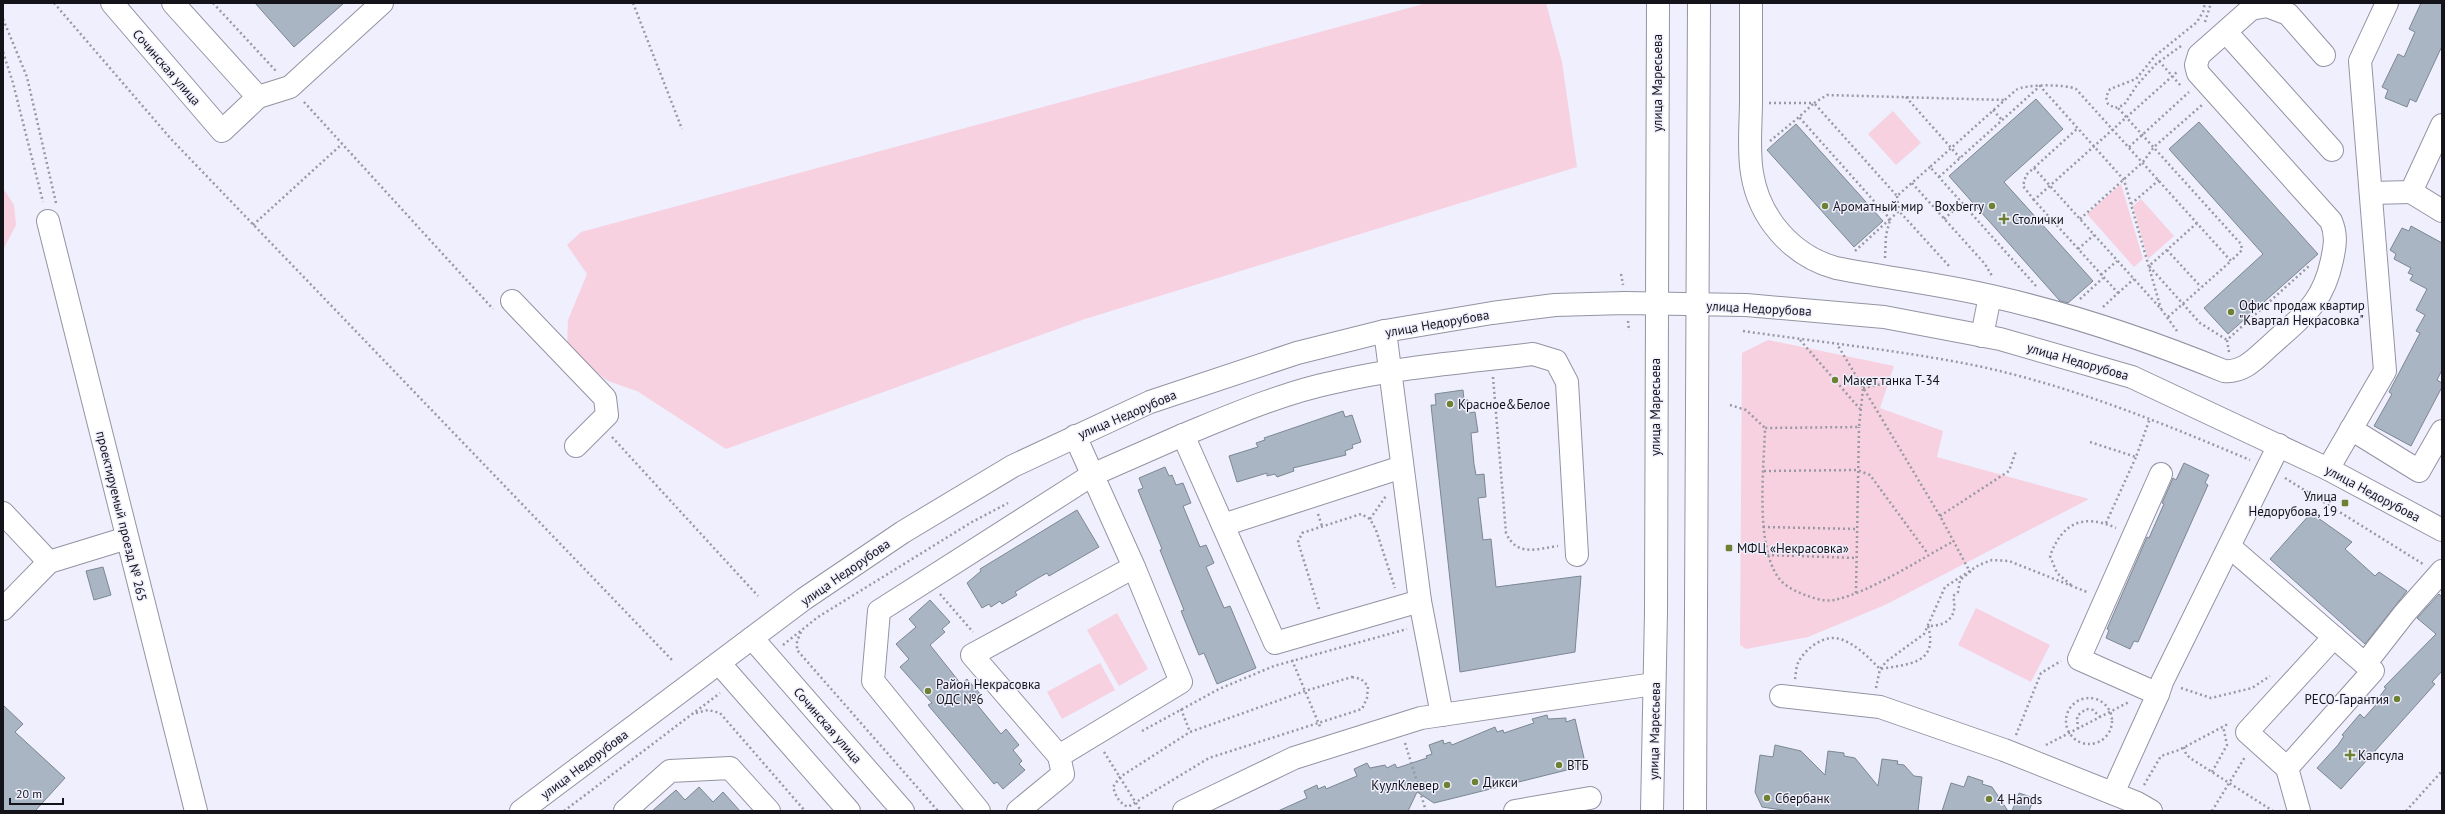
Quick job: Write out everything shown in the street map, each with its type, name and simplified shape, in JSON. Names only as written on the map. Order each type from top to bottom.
[{"type":"street","name":"Сочинская улица","points":[[112,3],[222,131],[258,97]]},
{"type":"street","points":[[173,3],[258,97],[290,86],[382,3]]},
{"type":"street","name":"улица Маресьева","points":[[1652,811],[1658,3]]},
{"type":"street","points":[[1695,811],[1699,3]]},
{"type":"street","points":[[1751,3],[1750,158],[1754,186],[1760,203],[1776,228],[1796,249],[1807,257],[1836,268],[1990,296],[2062,315],[2185,355],[2224,371],[2233,372],[2250,363],[2316,303],[2328,282],[2336,239],[2331,221],[2198,72],[2190,52]]},
{"type":"street","points":[[2190,52],[2199,55],[2251,9],[2260,6],[2274,7],[2288,14],[2324,55]]},
{"type":"street","points":[[2328,469],[2384,370],[2360,62],[2381,9]]},
{"type":"street","points":[[2226,32],[2332,150]]},
{"type":"street","points":[[2411,192],[2442,125]]},
{"type":"street","points":[[2370,193],[2411,192],[2442,211]]},
{"type":"street","name":"проектируемый проезд № 265","points":[[48,221],[196,811]]},
{"type":"street","points":[[1982,336],[1990,296]]},
{"type":"street","name":"улица Недорубова","points":[[522,811],[804,600],[903,532],[1012,466],[1150,402],[1297,353],[1385,331],[1492,313],[1555,306],[1655,304],[1746,305],[1884,317],[1982,336],[2132,377],[2328,469],[2442,530]]},
{"type":"street","points":[[505,307],[605,398],[607,415],[576,446]]},
{"type":"street","points":[[1385,331],[1402,467],[1410,604],[1424,624],[1442,715]]},
{"type":"street","points":[[978,811],[873,681],[880,611],[1092,475],[1183,435],[1268,401],[1333,382],[1390,371],[1533,354],[1556,361],[1567,382],[1577,550]]},
{"type":"street","points":[[2351,430],[2419,470],[2442,431]]},
{"type":"street","points":[[1183,435],[1275,643],[1410,604]]},
{"type":"street","points":[[1059,756],[1181,682],[1134,567],[1075,436]]},
{"type":"street","points":[[2113,793],[2157,688],[2230,547],[2279,445]]},
{"type":"street","points":[[1223,525],[1402,467]]},
{"type":"street","points":[[2157,688],[2079,659],[2161,474]]},
{"type":"street","points":[[3,513],[49,562]]},
{"type":"street","points":[[3,609],[49,562],[127,538]]},
{"type":"street","points":[[2230,547],[2373,671],[2287,768]]},
{"type":"street","points":[[1018,811],[1063,774],[1059,756],[972,655],[1134,567]]},
{"type":"street","points":[[2365,664],[2404,614],[2441,572]]},
{"type":"street","points":[[2299,811],[2287,768],[2247,732],[2334,637]]},
{"type":"street","name":"Сочинская улица","points":[[752,638],[903,811]]},
{"type":"street","points":[[719,663],[849,811]]},
{"type":"street","points":[[1184,811],[1294,758],[1330,748],[1421,718],[1654,684]]},
{"type":"street","points":[[1786,696],[1872,706],[2016,755],[2142,806]]},
{"type":"street","points":[[625,811],[670,771],[730,768],[769,811]]},
{"type":"street","points":[[1515,811],[1590,798]]},
{"type":"path","points":[[54,3],[170,139],[672,660]]},
{"type":"path","points":[[213,3],[342,144],[505,307]]},
{"type":"path","points":[[633,3],[682,129]]},
{"type":"path","points":[[2168,317],[2242,250],[2241,244],[2127,117],[2118,108],[2112,107],[2107,100],[2110,89],[2136,79],[2155,56],[2197,22],[2203,12],[2205,3]]},
{"type":"path","points":[[2204,24],[2211,3]]},
{"type":"path","points":[[3,52],[13,83],[48,221]]},
{"type":"path","points":[[2118,108],[2128,102],[2137,85],[2156,64],[2190,52]]},
{"type":"path","points":[[2034,200],[2182,68],[2190,52]]},
{"type":"path","points":[[1939,177],[2040,86]]},
{"type":"path","points":[[2040,86],[2124,180],[2161,309]]},
{"type":"path","points":[[1897,196],[2019,88],[2069,86],[2076,89],[2231,261]]},
{"type":"path","points":[[2080,219],[2124,180],[2143,162],[2154,148],[2216,92]]},
{"type":"path","points":[[1750,158],[1814,103],[1827,95],[2004,100]]},
{"type":"path","points":[[1906,97],[1960,158]]},
{"type":"path","points":[[1751,104],[1814,103],[1897,196],[1900,210],[1951,269]]},
{"type":"path","points":[[1993,110],[2002,120]]},
{"type":"path","points":[[1798,117],[1890,219]]},
{"type":"path","points":[[2078,128],[2034,168],[2023,181],[2026,191],[2118,293]]},
{"type":"path","points":[[253,225],[342,144]]},
{"type":"path","points":[[1930,167],[2041,291]]},
{"type":"path","points":[[2034,168],[2168,317],[2178,333],[2185,355]]},
{"type":"path","points":[[2131,204],[2159,180]]},
{"type":"path","points":[[1912,183],[1989,269],[1992,279],[1990,296]]},
{"type":"path","points":[[1944,219],[1962,203]]},
{"type":"path","points":[[1836,268],[1900,210]]},
{"type":"path","points":[[1886,277],[1885,239],[1890,219]]},
{"type":"path","points":[[2149,266],[2197,223]]},
{"type":"path","points":[[2078,249],[2094,235]]},
{"type":"path","points":[[2168,250],[2201,287]]},
{"type":"path","points":[[2062,315],[2117,261]]},
{"type":"path","points":[[2149,266],[2182,304],[2205,327],[2227,340],[2233,372]]},
{"type":"path","points":[[2227,340],[2310,266]]},
{"type":"path","points":[[2086,322],[2134,279]]},
{"type":"path","points":[[1743,331],[1974,365],[2088,396],[2150,418],[2268,468],[2441,572]]},
{"type":"path","points":[[1800,339],[1860,409]]},
{"type":"path","points":[[1837,344],[1970,569]]},
{"type":"path","points":[[1492,359],[1506,533],[1511,543],[1518,549],[1577,550]]},
{"type":"path","points":[[1863,388],[1896,381]]},
{"type":"path","points":[[1856,594],[1857,470],[1860,409],[1863,388]]},
{"type":"path","points":[[1730,404],[1746,410],[1765,428],[1859,427]]},
{"type":"path","points":[[2106,523],[2136,456],[2150,418]]},
{"type":"path","points":[[599,424],[758,596]]},
{"type":"path","points":[[1765,428],[1763,527],[1767,555],[1778,577],[1791,589],[1818,600],[1833,601],[1856,594],[1954,540]]},
{"type":"path","points":[[2090,442],[2136,456]]},
{"type":"path","points":[[1940,516],[2009,471],[2016,451]]},
{"type":"path","points":[[1764,471],[1857,470],[1870,475],[1928,554]]},
{"type":"path","points":[[769,657],[818,617],[972,522],[1012,501]]},
{"type":"path","points":[[1325,629],[1298,542],[1302,533],[1361,514],[1370,519],[1376,530],[1410,604]]},
{"type":"path","points":[[2073,586],[2057,573],[2050,556],[2056,541],[2068,528],[2083,521],[2106,523],[2133,536]]},
{"type":"path","points":[[1763,527],[1857,529]]},
{"type":"path","points":[[1767,555],[1856,558]]},
{"type":"path","points":[[1872,706],[1880,669],[1887,661],[1916,642],[1928,626],[1945,587],[1970,569],[1992,560],[2009,561],[2105,600]]},
{"type":"path","points":[[1928,626],[1936,626],[1946,622],[1952,616],[1956,606],[1953,596],[1958,592],[1960,580],[1967,576],[1970,569]]},
{"type":"path","points":[[928,580],[986,647]]},
{"type":"path","points":[[1136,734],[1219,688],[1292,661],[1424,624]]},
{"type":"path","points":[[1880,669],[1913,664],[1924,658],[1930,645],[1928,626]]},
{"type":"path","points":[[802,630],[797,641],[797,650],[938,811]]},
{"type":"path","points":[[1786,696],[1798,661],[1809,648],[1824,640],[1839,638],[1856,647],[1880,669]]},
{"type":"path","points":[[1287,640],[1292,661],[1330,748]]},
{"type":"path","points":[[2016,755],[2042,673],[2084,646]]},
{"type":"path","points":[[2016,755],[2078,729],[2157,688],[2211,698],[2252,688],[2275,672],[2292,683]]},
{"type":"path","points":[[1352,677],[1361,679],[1368,686],[1367,698],[1362,708],[1318,721],[1209,758],[1136,804],[1128,807],[1121,804],[1116,797],[1113,787],[1120,777],[1190,732],[1305,691],[1352,677]]},
{"type":"path","points":[[564,811],[735,682]]},
{"type":"path","points":[[2084,698],[2097,699],[2110,712],[2112,724],[2110,729],[2098,741],[2087,744],[2080,742],[2069,733],[2066,719],[2069,710],[2078,701],[2084,698]]},
{"type":"path","points":[[1182,709],[1190,732]]},
{"type":"path","points":[[2078,729],[2077,716],[2086,709],[2093,710],[2100,717]]},
{"type":"path","points":[[693,714],[708,710],[720,713],[805,811]]},
{"type":"path","points":[[2142,806],[2161,756],[2184,747],[2228,724]]},
{"type":"path","points":[[1400,725],[1426,811]]},
{"type":"path","points":[[2212,772],[2227,745],[2223,726]]},
{"type":"path","points":[[2212,811],[2256,740]]},
{"type":"path","points":[[2184,747],[2186,754],[2190,758],[2273,811]]},
{"type":"path","points":[[1097,756],[1110,748]]},
{"type":"path","points":[[1104,752],[1141,811]]},
{"type":"path","points":[[2406,811],[2442,771]]},
{"type":"shaded area","points":[[1427,3],[1546,3],[1562,62],[1577,167],[1085,319],[726,449],[637,391],[608,381],[567,350],[568,320],[587,274],[567,245],[581,232]]},
{"type":"shaded area","points":[[1893,111],[1921,143],[1896,165],[1868,134]]},
{"type":"shaded area","points":[[2121,184],[2143,259],[2134,267],[2087,214]]},
{"type":"shaded area","points":[[3,188],[14,205],[16,225],[3,250]]},
{"type":"shaded area","points":[[2141,199],[2174,236],[2148,259],[2133,206]]},
{"type":"shaded area","points":[[1768,340],[1894,366],[1880,408],[1943,431],[1937,457],[2089,499],[1885,605],[1808,637],[1746,649],[1740,645],[1742,353]]},
{"type":"shaded area","points":[[1976,608],[2050,645],[2031,682],[1958,645]]},
{"type":"shaded area","points":[[1117,613],[1148,669],[1119,686],[1087,630]]},
{"type":"shaded area","points":[[1100,663],[1115,690],[1062,719],[1047,692]]},
{"type":"building","points":[[255,3],[344,3],[294,47]]},
{"type":"building","points":[[2421,3],[2442,3],[2442,46],[2416,102],[2410,99],[2407,107],[2385,98],[2388,90],[2382,87],[2398,54],[2404,57],[2415,32],[2409,29]]},
{"type":"building","points":[[2036,99],[2063,129],[2004,182],[2093,281],[2068,303],[2060,301],[1949,176]]},
{"type":"building","points":[[2199,122],[2318,254],[2228,334],[2204,308],[2263,254],[2169,149]]},
{"type":"building","points":[[1796,124],[1883,221],[1854,247],[1767,150]]},
{"type":"building","points":[[2411,226],[2442,243],[2442,370],[2437,380],[2442,383],[2442,387],[2411,446],[2374,426],[2392,394],[2389,392],[2420,333],[2416,331],[2425,315],[2416,310],[2427,289],[2410,280],[2413,275],[2408,273],[2411,268],[2394,259],[2396,254],[2390,250],[2402,228],[2409,231]]},
{"type":"building","points":[[1463,390],[1464,400],[1468,400],[1469,413],[1475,412],[1478,432],[1471,433],[1474,464],[1476,475],[1484,474],[1486,497],[1478,498],[1483,540],[1491,539],[1496,587],[1581,576],[1575,652],[1460,672],[1431,405],[1436,405],[1435,394]]},
{"type":"building","points":[[1343,411],[1345,417],[1352,415],[1361,442],[1352,445],[1353,448],[1345,451],[1346,455],[1293,468],[1294,471],[1277,477],[1275,474],[1267,476],[1267,473],[1237,482],[1229,456],[1258,447],[1256,443],[1265,440],[1264,438]]},
{"type":"building","points":[[2184,463],[2209,475],[2205,483],[2208,485],[2138,642],[2134,641],[2130,649],[2106,638],[2109,630],[2107,629],[2147,537],[2149,538],[2164,504],[2162,503],[2173,478],[2176,480]]},
{"type":"building","points":[[1165,467],[1169,476],[1172,475],[1176,485],[1183,483],[1191,503],[1183,506],[1200,547],[1206,545],[1214,563],[1206,567],[1224,608],[1230,606],[1256,668],[1217,684],[1204,653],[1199,655],[1181,611],[1184,610],[1160,550],[1162,549],[1138,490],[1143,488],[1139,478]]},
{"type":"building","points":[[1077,510],[1099,547],[1049,576],[1047,573],[1038,578],[1015,592],[1017,595],[1002,604],[1000,601],[991,607],[989,604],[982,608],[967,583],[981,571],[980,569]]},
{"type":"building","points":[[2311,513],[2352,542],[2345,549],[2375,576],[2379,572],[2407,591],[2365,644],[2270,559]]},
{"type":"building","points":[[103,567],[111,595],[94,600],[86,571]]},
{"type":"building","points":[[2439,594],[2442,597],[2442,671],[2432,682],[2435,684],[2341,789],[2317,768],[2338,745],[2344,736],[2342,735],[2360,714],[2364,718],[2382,698],[2380,696],[2386,688],[2384,687],[2436,634],[2417,618]]},
{"type":"building","points":[[930,600],[950,622],[942,629],[945,632],[930,645],[961,684],[967,679],[982,696],[975,702],[1001,734],[1006,729],[1019,745],[1013,750],[1022,761],[1019,764],[1025,770],[1003,789],[997,782],[994,784],[928,705],[932,703],[900,667],[909,659],[896,644],[916,627],[909,619]]},
{"type":"building","points":[[3,705],[23,724],[15,732],[65,778],[35,811],[3,811]]},
{"type":"building","points":[[1547,715],[1548,719],[1566,718],[1566,722],[1575,719],[1584,758],[1579,767],[1434,803],[1417,792],[1408,811],[1278,811],[1307,798],[1304,791],[1317,785],[1318,789],[1325,786],[1326,789],[1357,776],[1354,769],[1367,763],[1370,768],[1385,765],[1387,768],[1395,764],[1397,768],[1427,758],[1426,756],[1432,754],[1429,745],[1443,740],[1444,744],[1450,742],[1452,745],[1495,727],[1497,732],[1503,730],[1504,733],[1534,723],[1532,719]]},
{"type":"building","points":[[1775,745],[1801,751],[1825,775],[1828,751],[1844,753],[1844,756],[1855,758],[1878,786],[1882,759],[1898,761],[1897,764],[1904,765],[1914,776],[1922,777],[1918,811],[1789,811],[1762,807],[1755,792],[1760,755],[1773,757]]},
{"type":"building","points":[[1968,776],[1983,781],[1982,784],[1992,787],[2008,811],[1942,811],[1951,783],[1964,787]]},
{"type":"building","points":[[699,787],[713,802],[723,792],[740,811],[652,811],[676,790],[685,800]]},
{"type":"building","points":[[2019,793],[2034,798],[2029,811],[2012,811]]},
{"type":"place","name":"Ароматный мир","points":[[1825,206]]},
{"type":"place","name":"Boxberry","points":[[1992,206]]},
{"type":"place","name":"Столички","points":[[2004,219]]},
{"type":"place","name":"Офис продаж квартир \"Квартал Некрасовка\"","points":[[2231,312]]},
{"type":"place","name":"Макет танка Т-34","points":[[1835,380]]},
{"type":"place","name":"Красное&Белое","points":[[1450,404]]},
{"type":"place","name":"Улица Недорубова, 19","points":[[2345,503]]},
{"type":"place","name":"МФЦ «Некрасовка»","points":[[1729,548]]},
{"type":"place","name":"Район Некрасовка ОДС №6","points":[[928,691]]},
{"type":"place","name":"РЕСО-Гарантия","points":[[2397,699]]},
{"type":"place","name":"Капсула","points":[[2350,755]]},
{"type":"place","name":"ВТБ","points":[[1559,765]]},
{"type":"place","name":"Дикси","points":[[1475,782]]},
{"type":"place","name":"КуулКлевер","points":[[1447,785]]},
{"type":"place","name":"Сбербанк","points":[[1767,798]]},
{"type":"place","name":"4 Hands","points":[[1989,799]]}]
